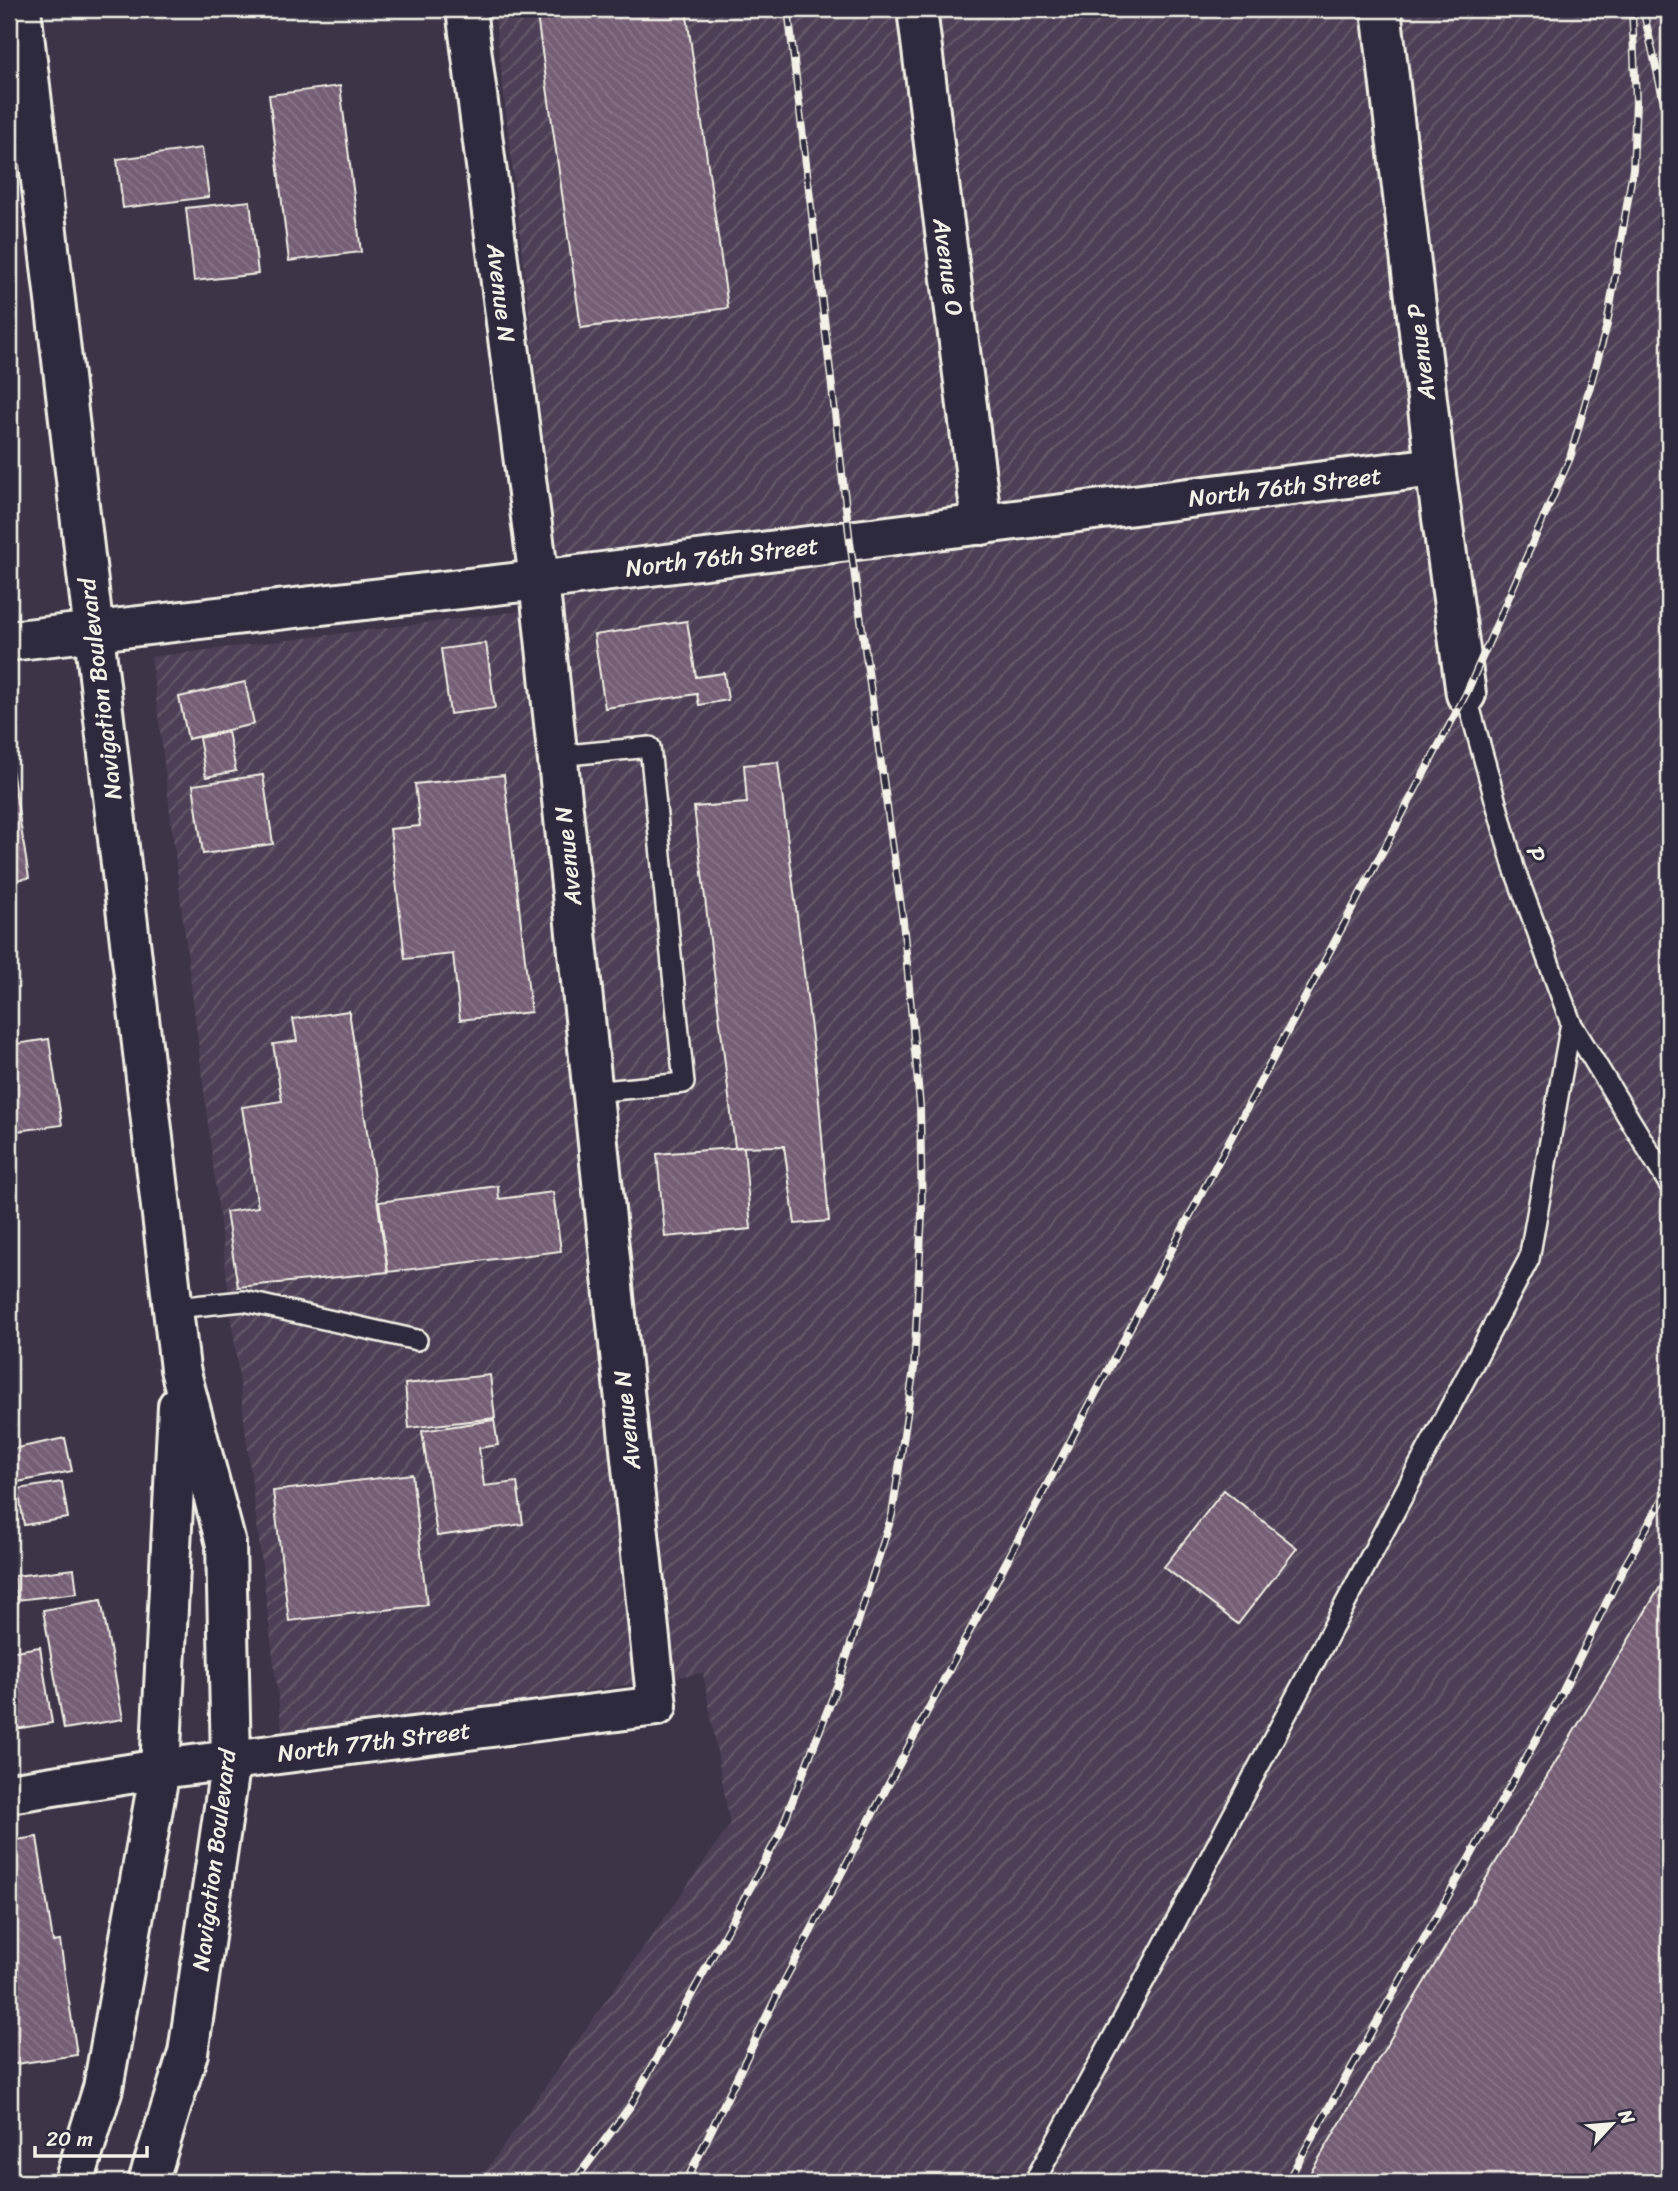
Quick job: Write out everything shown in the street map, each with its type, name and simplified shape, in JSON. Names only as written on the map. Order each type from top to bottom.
[{"type":"street","name":"Navigation Boulevard","points":[[21,9],[180,1369],[160,1769],[103,2088],[74,2182]]},
{"type":"street","name":"Avenue N","points":[[466,9],[539,580],[657,1706]]},
{"type":"street","name":"Avenue O","points":[[917,9],[982,525]]},
{"type":"street","name":"Avenue P","points":[[1381,9],[1435,467],[1466,694]]},
{"type":"street","name":"North 76th Street","points":[[9,641],[539,580],[1435,467]]},
{"type":"street","name":"Navigation Boulevard","points":[[148,2182],[188,2053],[231,1760],[226,1544],[180,1369]]},
{"type":"street","name":"North 77th Street","points":[[9,1793],[160,1769],[657,1706]]},
{"type":"lane","name":"P","points":[[1466,694],[1514,868],[1571,1023],[1669,1184]]},
{"type":"lane","points":[[557,756],[650,747],[684,1083],[593,1093]]},
{"type":"lane","points":[[1034,2182],[1169,1936],[1529,1259],[1571,1023]]},
{"type":"lane","points":[[174,1308],[244,1301],[417,1340]]},
{"type":"shaded area","points":[[494,9],[1669,9],[1669,2182],[478,2182],[730,1825],[703,1673],[283,1738],[151,657],[563,606]]},
{"type":"building","points":[[536,9],[686,9],[728,308],[581,328]]},
{"type":"building","points":[[340,86],[361,252],[289,261],[269,95]]},
{"type":"building","points":[[202,148],[209,197],[123,208],[117,159]]},
{"type":"building","points":[[250,201],[258,274],[194,281],[186,208]]},
{"type":"building","points":[[687,621],[696,677],[724,673],[728,700],[699,705],[697,694],[605,708],[594,635]]},
{"type":"building","points":[[486,643],[495,708],[450,714],[441,649]]},
{"type":"building","points":[[245,682],[254,724],[188,739],[179,697]]},
{"type":"building","points":[[228,732],[236,771],[206,777],[199,738]]},
{"type":"building","points":[[9,751],[29,878],[9,881]]},
{"type":"building","points":[[778,762],[817,1078],[829,1221],[795,1224],[784,1146],[735,1147],[694,807],[747,803],[744,765]]},
{"type":"building","points":[[263,775],[273,844],[203,854],[193,785]]},
{"type":"building","points":[[504,775],[531,1012],[460,1020],[453,954],[405,959],[390,829],[420,826],[415,784]]},
{"type":"building","points":[[349,1011],[388,1272],[238,1287],[226,1212],[258,1207],[242,1107],[282,1101],[273,1044],[297,1041],[293,1019]]},
{"type":"building","points":[[49,1039],[62,1125],[9,1132],[9,1045]]},
{"type":"building","points":[[744,1147],[751,1229],[665,1237],[657,1154]]},
{"type":"building","points":[[498,1186],[499,1199],[553,1192],[561,1251],[388,1272],[379,1202]]},
{"type":"building","points":[[490,1375],[495,1418],[409,1428],[405,1384]]},
{"type":"building","points":[[494,1420],[498,1445],[479,1448],[484,1486],[517,1482],[523,1524],[437,1536],[422,1431]]},
{"type":"building","points":[[65,1438],[72,1471],[18,1482],[12,1449]]},
{"type":"building","points":[[412,1474],[427,1605],[289,1621],[273,1491]]},
{"type":"building","points":[[62,1482],[68,1518],[24,1525],[18,1489]]},
{"type":"building","points":[[1224,1490],[1297,1548],[1238,1624],[1164,1567]]},
{"type":"building","points":[[74,1569],[77,1593],[17,1600],[15,1576]]},
{"type":"building","points":[[1669,1572],[1669,2182],[1305,2182]]},
{"type":"building","points":[[101,1600],[123,1719],[64,1729],[43,1610]]},
{"type":"building","points":[[40,1647],[52,1723],[9,1730],[9,1652]]},
{"type":"building","points":[[37,1837],[53,1942],[60,1941],[77,2055],[9,2065],[9,1931],[15,1930],[9,1893],[9,1841]]},
{"type":"railway","points":[[574,2182],[631,2105],[779,1835],[839,1681],[892,1515],[914,1368],[922,1214],[920,1106],[903,921],[850,542],[788,9]]},
{"type":"railway","points":[[686,2182],[779,1991],[1466,694],[1570,458],[1607,325],[1633,169],[1636,101],[1632,9]]},
{"type":"railway","points":[[1643,9],[1669,125]]},
{"type":"railway","points":[[1287,2182],[1559,1699],[1623,1569],[1669,1488]]}]
